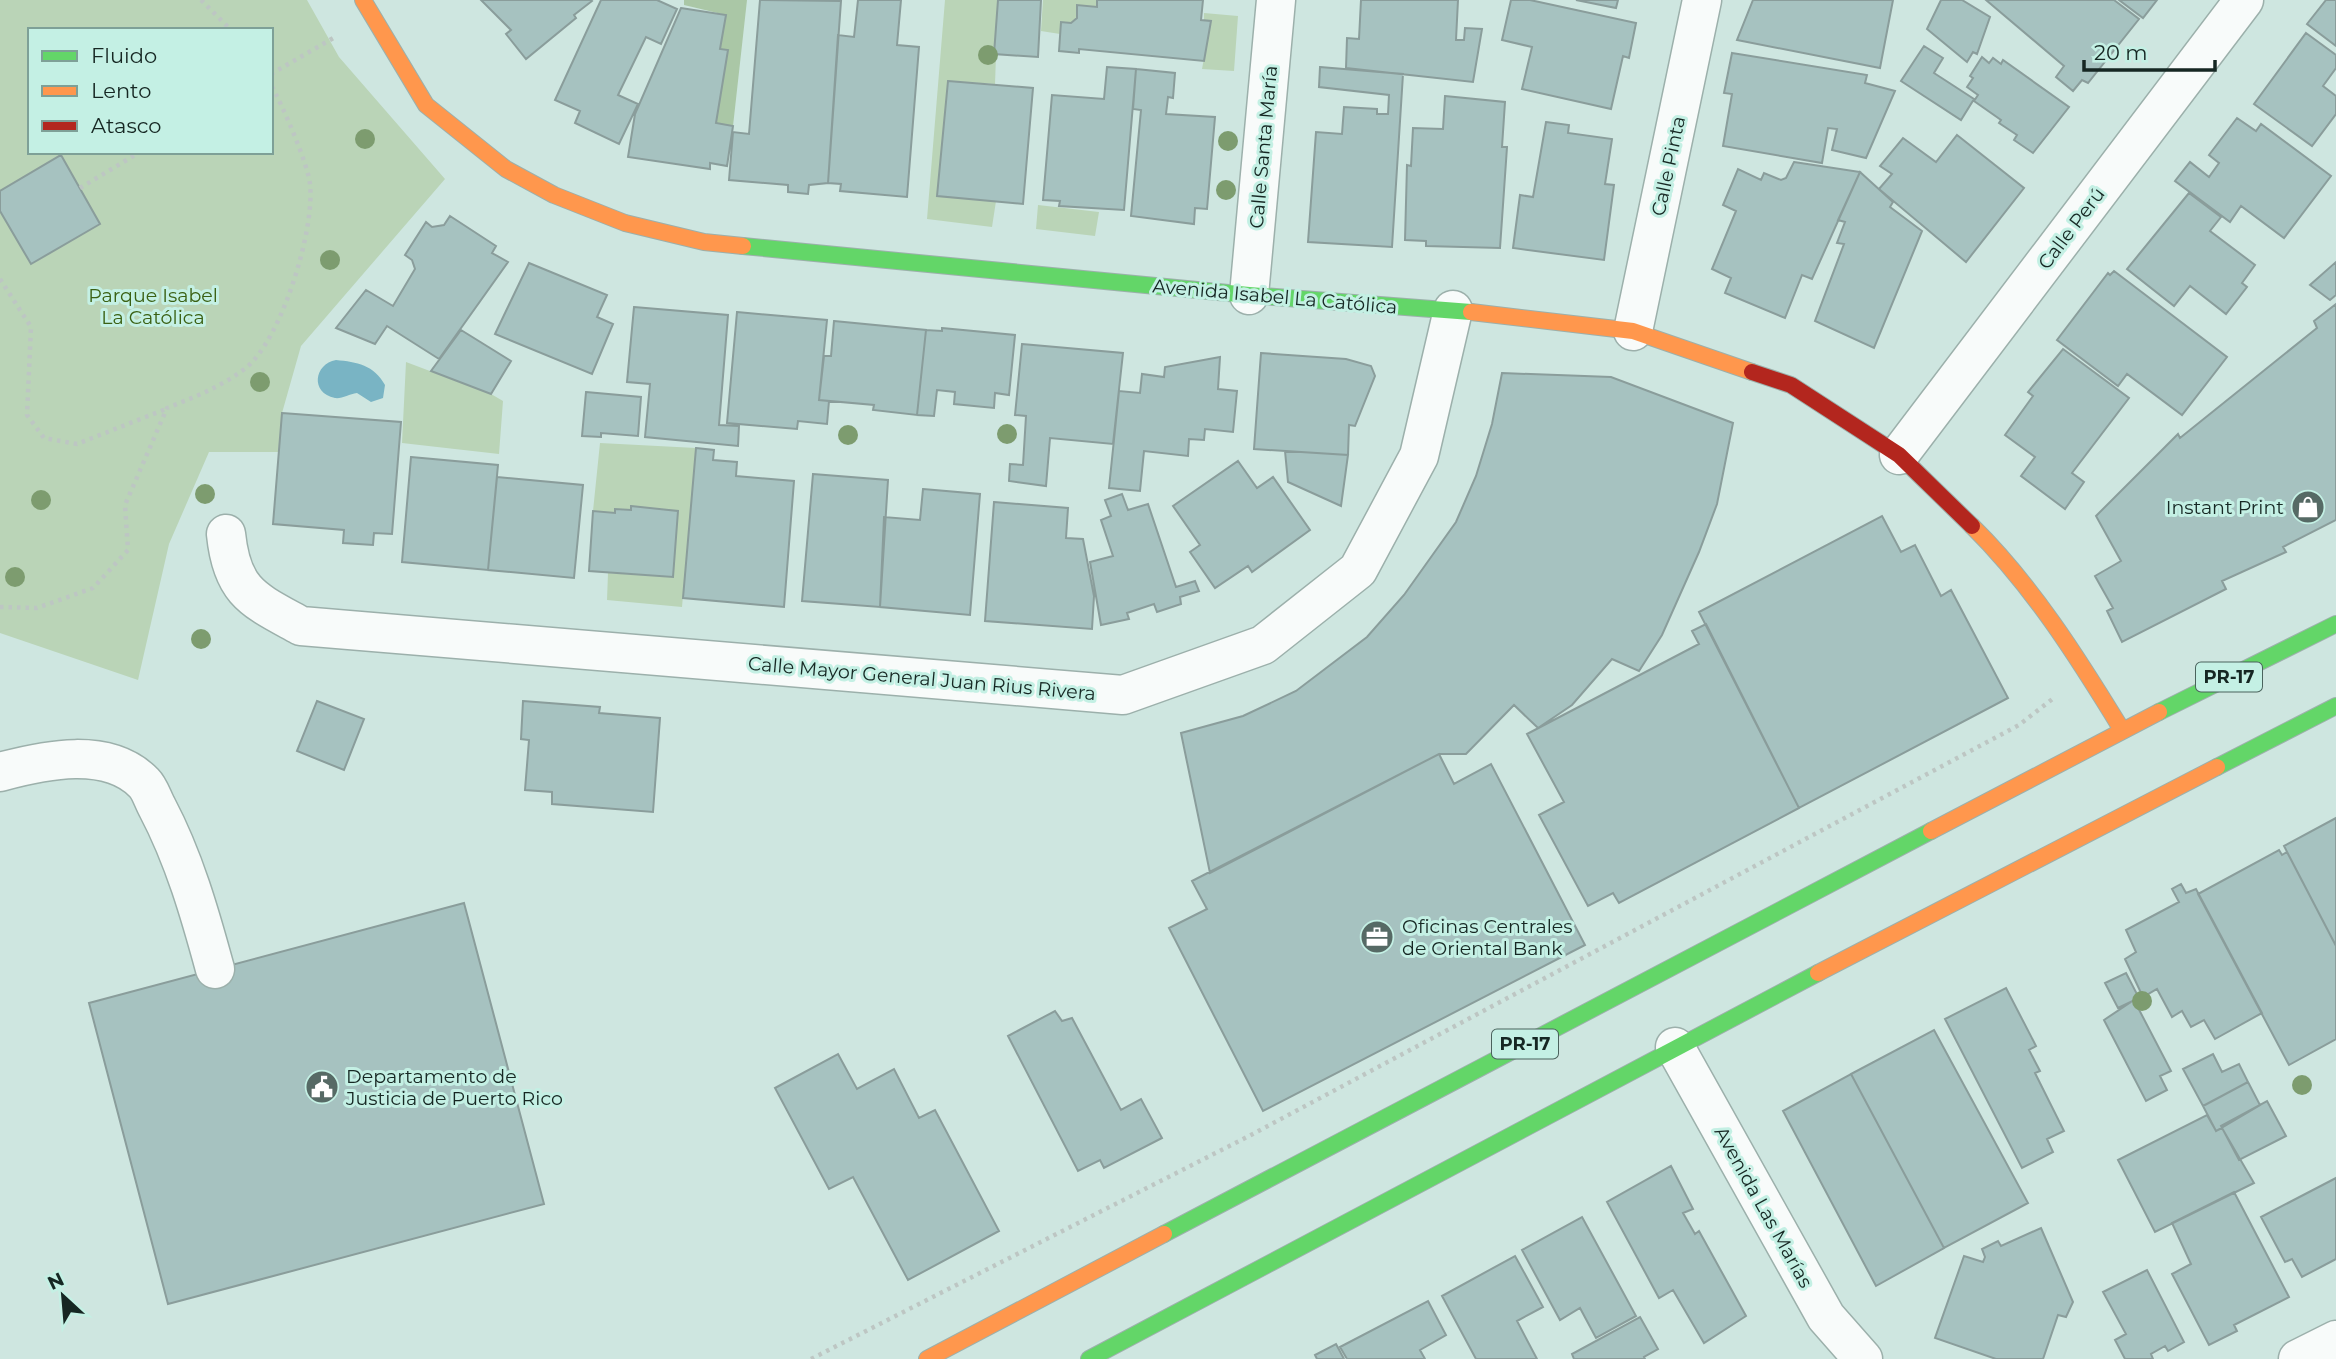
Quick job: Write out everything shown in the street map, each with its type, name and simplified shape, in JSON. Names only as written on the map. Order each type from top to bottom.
[{"type":"main road","name":"Avenida Isabel La Católica","points":[[363,0],[426,105],[506,169],[554,195],[625,223],[704,242],[1249,295],[1453,310],[1633,331],[1791,385],[1899,455],[2009,562],[2087,673],[2122,730]]},
{"type":"main road","name":"PR-17","points":[[927,1359],[2122,730],[2336,624]]},
{"type":"main road","points":[[1089,1359],[1675,1047],[2336,706]]},
{"type":"street","name":"Calle Santa María","points":[[1249,295],[1276,0]]},
{"type":"street","name":"Calle Pinta","points":[[1633,331],[1703,0]]},
{"type":"street","name":"Calle Perú","points":[[1899,455],[2244,0]]},
{"type":"street","name":"Calle Mayor General Juan Rius Rivera","points":[[226,534],[229,564],[242,586],[259,603],[301,626],[1123,695],[1263,645],[1358,570],[1419,456],[1453,310]]},
{"type":"street","points":[[0,772],[27,765],[83,758],[114,765],[144,783],[174,839],[215,970]]},
{"type":"street","name":"Avenida Las Marías","points":[[1675,1047],[1826,1317],[1863,1359]]},
{"type":"street","points":[[2298,1359],[2336,1340]]},
{"type":"path","points":[[201,0],[229,28]]},
{"type":"path","points":[[273,73],[373,16]]},
{"type":"path","points":[[0,279],[31,327],[27,415],[44,438],[77,444],[214,390],[249,365],[284,311],[310,218],[310,182],[273,90]]},
{"type":"path","points":[[80,188],[138,154]]},
{"type":"path","points":[[0,607],[37,608],[93,588],[128,550],[125,505],[167,408]]},
{"type":"path","points":[[811,1359],[1249,1136],[1639,930],[2019,725],[2087,673]]},
{"type":"green space","name":"Parque Isabel La Católica","points":[[0,0],[307,0],[339,57],[445,179],[301,346],[282,413],[279,452],[209,452],[169,544],[138,680],[0,633]]},
{"type":"green space","points":[[684,0],[747,0],[733,126],[716,123],[728,51],[720,49],[726,15],[684,5]]},
{"type":"green space","points":[[945,0],[998,0],[995,84],[948,81],[937,195],[996,201],[992,227],[927,219]]},
{"type":"green space","points":[[1043,0],[1097,0],[1097,7],[1078,6],[1077,18],[1071,23],[1061,22],[1060,34],[1041,31]]},
{"type":"green space","points":[[1204,13],[1238,16],[1234,71],[1202,69],[1211,21],[1204,20]]},
{"type":"green space","points":[[1038,205],[1099,212],[1095,236],[1036,229]]},
{"type":"green space","points":[[406,362],[503,401],[499,454],[402,443]]},
{"type":"green space","points":[[600,443],[696,448],[682,607],[607,600],[608,573],[673,577],[678,511],[631,506],[631,510],[616,509],[615,513],[593,511]]},
{"type":"water","points":[[336,360],[358,364],[376,373],[385,385],[383,398],[371,402],[357,393],[335,398],[322,391],[319,372]]},
{"type":"building","points":[[481,0],[592,1],[574,15],[576,18],[526,59],[506,34],[511,30]]},
{"type":"building","points":[[601,0],[657,0],[677,9],[661,44],[646,37],[618,95],[638,104],[619,144],[575,123],[580,111],[555,100]]},
{"type":"building","points":[[760,0],[841,1],[828,183],[809,185],[808,194],[788,192],[788,185],[729,180],[733,132],[749,134]]},
{"type":"building","points":[[858,0],[901,0],[897,45],[919,47],[907,197],[840,191],[841,184],[828,183],[838,35],[854,37]]},
{"type":"building","points":[[998,0],[1041,0],[1038,57],[994,54]]},
{"type":"building","points":[[1097,0],[1203,0],[1201,20],[1211,21],[1204,61],[1079,49],[1079,53],[1059,51],[1061,22],[1071,23],[1077,18],[1077,5],[1097,7]]},
{"type":"building","points":[[1361,0],[1458,0],[1456,40],[1464,40],[1465,28],[1482,29],[1473,82],[1346,68],[1347,38],[1359,39]]},
{"type":"building","points":[[1511,0],[1530,0],[1636,23],[1629,58],[1623,56],[1611,109],[1522,89],[1532,47],[1502,40]]},
{"type":"building","points":[[1576,0],[1618,0],[1616,8]]},
{"type":"building","points":[[1753,0],[1893,0],[1880,68],[1737,40]]},
{"type":"building","points":[[1941,0],[1962,0],[1990,17],[1977,54],[1973,52],[1967,62],[1927,29]]},
{"type":"building","points":[[1986,0],[2114,0],[2139,19],[2088,83],[2082,80],[2073,91],[2056,77],[2064,66]]},
{"type":"building","points":[[2119,0],[2157,0],[2143,18]]},
{"type":"building","points":[[2326,0],[2336,0],[2336,46],[2307,24]]},
{"type":"building","points":[[681,8],[726,15],[720,49],[728,50],[716,123],[733,126],[727,166],[710,163],[710,169],[628,157],[635,114]]},
{"type":"building","points":[[2306,33],[2336,55],[2336,68],[2323,86],[2336,96],[2336,114],[2312,146],[2254,104]]},
{"type":"building","points":[[1924,46],[1943,58],[1934,73],[1974,99],[1961,120],[1901,81]]},
{"type":"building","points":[[1732,53],[1867,75],[1865,83],[1895,91],[1866,158],[1832,150],[1837,129],[1828,128],[1822,163],[1723,146],[1732,94],[1724,93]]},
{"type":"building","points":[[1982,57],[1989,63],[1993,58],[2001,64],[2003,60],[2069,107],[2033,153],[2014,140],[2017,135],[1999,123],[2001,120],[1974,101],[1978,95],[1967,87],[1973,78],[1970,76]]},
{"type":"building","points":[[1107,67],[1136,69],[1124,210],[1059,206],[1060,201],[1043,200],[1052,95],[1104,99]]},
{"type":"building","points":[[1320,67],[1403,74],[1392,247],[1308,242],[1316,132],[1342,134],[1344,107],[1377,109],[1377,114],[1388,114],[1389,95],[1319,87]]},
{"type":"building","points":[[1136,69],[1175,73],[1173,98],[1168,97],[1166,114],[1215,117],[1207,209],[1195,208],[1194,224],[1131,216],[1141,110],[1133,109]]},
{"type":"building","points":[[948,81],[1033,88],[1023,204],[937,196]]},
{"type":"building","points":[[1445,96],[1505,102],[1502,147],[1507,147],[1500,248],[1426,246],[1426,241],[1405,240],[1407,165],[1411,166],[1413,128],[1443,129]]},
{"type":"building","points":[[2237,118],[2256,131],[2261,124],[2331,176],[2284,238],[2241,206],[2230,222],[2175,181],[2190,162],[2209,177],[2219,163],[2209,155]]},
{"type":"building","points":[[1546,122],[1569,125],[1568,133],[1612,139],[1605,184],[1614,185],[1604,260],[1513,248],[1520,195],[1533,197]]},
{"type":"building","points":[[1957,135],[2024,188],[1966,262],[1879,189],[1892,174],[1880,166],[1903,138],[1936,162]]},
{"type":"building","points":[[61,155],[100,224],[31,264],[0,211],[0,191]]},
{"type":"building","points":[[1794,162],[1860,172],[1812,279],[1802,275],[1785,318],[1725,293],[1731,278],[1712,269],[1736,211],[1723,205],[1738,169],[1761,180],[1764,173],[1781,180],[1786,178]]},
{"type":"building","points":[[1860,172],[1893,202],[1890,207],[1922,231],[1874,348],[1815,321],[1844,244],[1837,243],[1845,222],[1838,220]]},
{"type":"building","points":[[2189,193],[2221,217],[2210,231],[2255,265],[2242,283],[2247,287],[2226,314],[2190,286],[2174,306],[2127,269]]},
{"type":"building","points":[[450,216],[496,246],[492,253],[508,262],[439,359],[387,326],[375,344],[336,328],[366,290],[393,306],[415,269],[412,260],[405,255],[426,222],[432,227],[444,225]]},
{"type":"building","points":[[2336,262],[2336,295],[2330,300],[2310,285]]},
{"type":"building","points":[[529,263],[607,295],[597,317],[613,324],[592,374],[495,334]]},
{"type":"building","points":[[2114,271],[2227,357],[2182,415],[2127,374],[2118,386],[2057,340],[2108,273],[2110,275]]},
{"type":"building","points":[[2336,304],[2336,520],[2283,547],[2286,552],[2222,581],[2226,589],[2122,642],[2107,611],[2113,608],[2095,576],[2121,561],[2096,516],[2178,434],[2180,438],[2317,328],[2314,321]]},
{"type":"building","points":[[634,307],[728,315],[719,425],[739,426],[738,446],[645,437],[650,384],[627,382]]},
{"type":"building","points":[[737,312],[827,320],[819,400],[829,401],[827,424],[798,421],[797,429],[727,423]]},
{"type":"building","points":[[834,321],[926,330],[917,415],[873,410],[874,405],[819,400],[824,356],[831,356]]},
{"type":"building","points":[[942,328],[1015,335],[1009,395],[995,393],[994,408],[954,404],[955,392],[937,390],[934,416],[917,415],[926,330],[942,331]]},
{"type":"building","points":[[461,330],[511,361],[491,394],[431,371]]},
{"type":"building","points":[[1022,344],[1123,353],[1113,444],[1050,438],[1046,486],[1009,481],[1010,464],[1023,465],[1026,416],[1015,415]]},
{"type":"building","points":[[2063,349],[2129,398],[2072,473],[2084,482],[2065,509],[2021,476],[2035,457],[2005,435],[2033,396],[2028,392]]},
{"type":"building","points":[[1261,353],[1346,359],[1371,366],[1375,376],[1355,426],[1349,425],[1348,455],[1254,449]]},
{"type":"building","points":[[1220,357],[1218,389],[1237,391],[1233,432],[1205,429],[1204,440],[1189,439],[1188,456],[1144,451],[1140,491],[1109,488],[1119,391],[1140,393],[1142,374],[1164,377],[1165,367]]},
{"type":"building","points":[[1502,373],[1611,377],[1733,423],[1717,504],[1662,635],[1639,671],[1612,659],[1572,705],[1538,728],[1514,705],[1466,754],[1439,754],[1210,873],[1181,733],[1243,716],[1296,691],[1367,637],[1404,595],[1456,522],[1476,476],[1492,424]]},
{"type":"building","points":[[586,392],[641,397],[638,436],[601,433],[601,437],[582,436]]},
{"type":"building","points":[[282,413],[401,422],[392,534],[374,533],[373,545],[343,543],[344,530],[273,524]]},
{"type":"building","points":[[696,448],[714,450],[713,460],[737,462],[736,476],[794,481],[784,607],[683,598]]},
{"type":"building","points":[[1285,451],[1348,455],[1341,506],[1288,482]]},
{"type":"building","points":[[411,457],[498,465],[488,570],[402,562]]},
{"type":"building","points":[[1238,461],[1257,488],[1273,477],[1310,530],[1252,572],[1248,566],[1215,588],[1190,552],[1200,545],[1173,506]]},
{"type":"building","points":[[813,474],[888,480],[880,607],[802,601]]},
{"type":"building","points":[[497,477],[583,485],[574,578],[488,570]]},
{"type":"building","points":[[923,489],[980,494],[970,615],[880,607],[884,517],[920,520]]},
{"type":"building","points":[[1122,494],[1128,510],[1148,504],[1176,587],[1195,581],[1199,591],[1180,597],[1181,604],[1157,612],[1154,604],[1127,613],[1129,619],[1101,625],[1090,562],[1113,556],[1101,520],[1111,516],[1105,500]]},
{"type":"building","points":[[994,502],[1068,508],[1066,538],[1083,539],[1094,596],[1092,629],[985,621]]},
{"type":"building","points":[[631,506],[678,511],[673,577],[589,571],[593,511],[615,513],[615,509],[631,510]]},
{"type":"building","points":[[1882,516],[1901,552],[1915,545],[1941,596],[1951,590],[2008,698],[1799,808],[1699,612]]},
{"type":"building","points":[[1706,624],[1799,808],[1619,903],[1613,893],[1588,906],[1539,815],[1564,802],[1527,734],[1699,644],[1692,631]]},
{"type":"building","points":[[317,701],[364,719],[344,770],[297,751]]},
{"type":"building","points":[[523,701],[600,707],[599,713],[660,718],[653,812],[552,804],[552,792],[525,790],[529,740],[521,739]]},
{"type":"building","name":"Oficinas Centrales de Oriental Bank","points":[[1439,754],[1454,784],[1491,764],[1585,945],[1263,1111],[1169,928],[1207,909],[1192,881]]},
{"type":"building","points":[[2336,818],[2336,946],[2284,846]]},
{"type":"building","points":[[2279,850],[2282,855],[2287,852],[2336,946],[2336,1039],[2289,1065],[2198,894]]},
{"type":"building","points":[[2181,884],[2186,893],[2196,889],[2262,1013],[2215,1039],[2204,1020],[2191,1027],[2182,1011],[2172,1017],[2157,989],[2143,997],[2125,959],[2136,952],[2126,930],[2179,902],[2172,889]]},
{"type":"building","points":[[464,903],[544,1204],[168,1304],[89,1003]]},
{"type":"building","points":[[2126,973],[2139,998],[2118,1008],[2105,983]]},
{"type":"building","points":[[2006,988],[2036,1046],[2029,1050],[2040,1071],[2035,1073],[2064,1131],[2047,1139],[2053,1152],[2022,1168],[1945,1019]]},
{"type":"building","points":[[2134,1000],[2171,1071],[2160,1076],[2167,1090],[2146,1101],[2104,1020]]},
{"type":"building","points":[[1055,1011],[1062,1021],[1072,1018],[1121,1110],[1141,1099],[1162,1138],[1104,1168],[1100,1160],[1078,1171],[1008,1036]]},
{"type":"building","points":[[1934,1030],[2028,1203],[1944,1248],[1851,1074]]},
{"type":"building","points":[[838,1054],[857,1089],[894,1069],[919,1118],[935,1110],[999,1231],[908,1280],[853,1177],[829,1189],[775,1088]]},
{"type":"building","points":[[2213,1054],[2222,1072],[2239,1064],[2248,1082],[2203,1106],[2183,1069]]},
{"type":"building","points":[[1851,1074],[1944,1248],[1876,1286],[1783,1111]]},
{"type":"building","points":[[2248,1082],[2260,1105],[2216,1131],[2203,1106]]},
{"type":"building","points":[[2267,1101],[2286,1136],[2239,1160],[2221,1126]]},
{"type":"building","points":[[2207,1115],[2216,1131],[2222,1128],[2254,1183],[2155,1232],[2118,1160]]},
{"type":"building","points":[[1671,1166],[1693,1209],[1683,1213],[1695,1234],[1699,1231],[1746,1316],[1704,1343],[1673,1290],[1659,1298],[1607,1202]]},
{"type":"building","points":[[2336,1178],[2336,1259],[2302,1277],[2292,1259],[2285,1262],[2261,1217]]},
{"type":"building","points":[[2234,1192],[2289,1297],[2234,1325],[2237,1331],[2209,1345],[2172,1274],[2191,1264],[2172,1223]]},
{"type":"building","points":[[1582,1217],[1636,1316],[1596,1338],[1580,1308],[1560,1320],[1522,1250]]},
{"type":"building","points":[[2041,1228],[2073,1302],[2066,1317],[2058,1315],[2043,1359],[1996,1359],[1935,1338],[1964,1256],[1983,1262],[1985,1257],[1982,1249],[1998,1241],[2001,1246]]},
{"type":"building","points":[[1515,1256],[1543,1307],[1517,1321],[1537,1359],[1476,1359],[1442,1296]]},
{"type":"building","points":[[2147,1270],[2184,1342],[2168,1351],[2165,1346],[2151,1354],[2153,1359],[2125,1359],[2115,1340],[2126,1334],[2103,1292]]},
{"type":"building","points":[[1428,1301],[1446,1335],[1420,1350],[1425,1359],[1347,1359],[1340,1347]]},
{"type":"building","points":[[1640,1317],[1658,1349],[1644,1357],[1645,1359],[1574,1359],[1572,1354]]},
{"type":"building","points":[[1336,1344],[1344,1359],[1317,1359],[1315,1355]]},
{"type":"traffic: fast","points":[[743,246],[1249,295],[1471,312]]},
{"type":"traffic: fast","points":[[2159,712],[2336,624]]},
{"type":"traffic: fast","points":[[2217,767],[2336,706]]},
{"type":"traffic: fast","points":[[1164,1234],[1931,831]]},
{"type":"traffic: fast","points":[[1089,1359],[1818,973]]},
{"type":"traffic: slow","points":[[363,0],[426,105],[506,169],[554,195],[625,223],[704,242],[743,246]]},
{"type":"traffic: slow","points":[[1471,312],[1633,331],[1752,372]]},
{"type":"traffic: slow","points":[[1972,526],[2034,597],[2071,649],[2122,730]]},
{"type":"traffic: slow","points":[[1931,831],[2159,712]]},
{"type":"traffic: slow","points":[[1818,973],[2217,767]]},
{"type":"traffic: slow","points":[[927,1359],[1164,1234]]},
{"type":"traffic: jam","points":[[1752,372],[1791,385],[1899,455],[1972,526]]},
{"type":"place","name":"Instant Print","points":[[2308,507]]},
{"type":"place","name":"Oficinas Centrales de Oriental Bank","points":[[1377,937]]},
{"type":"place","name":"Departamento de Justicia de Puerto Rico","points":[[322,1087]]}]
